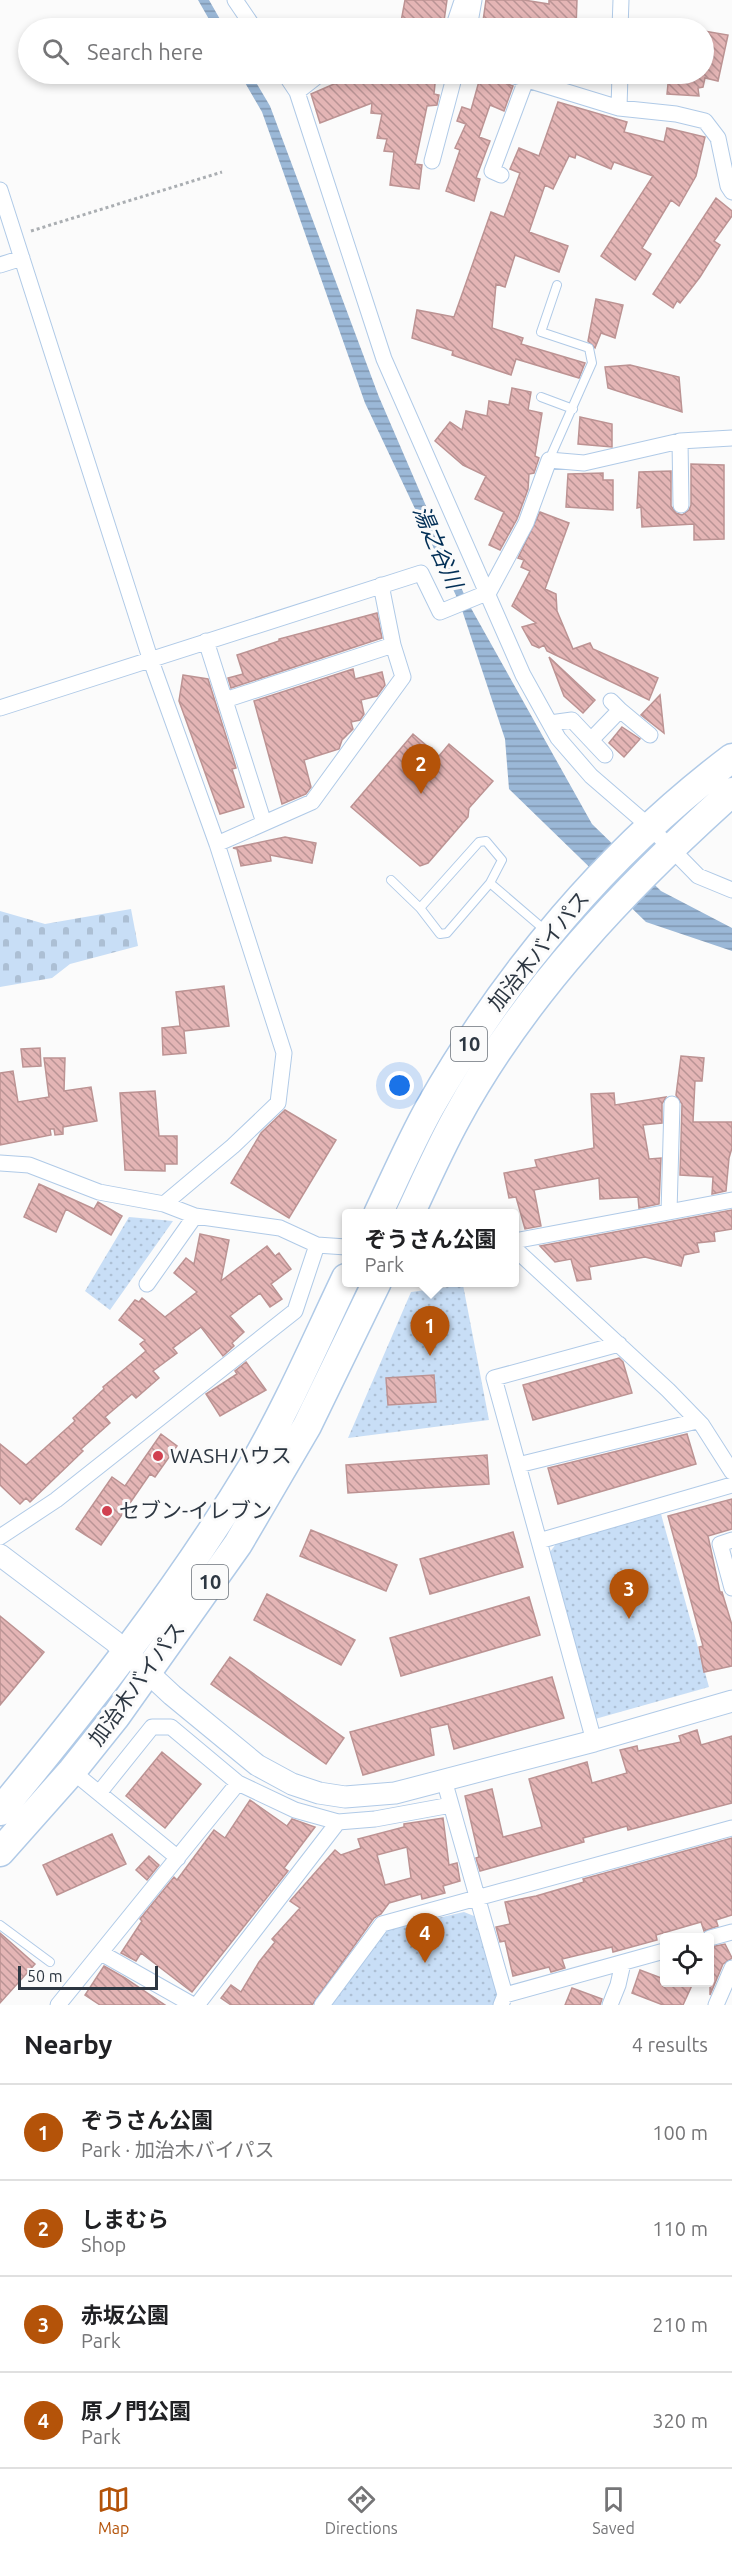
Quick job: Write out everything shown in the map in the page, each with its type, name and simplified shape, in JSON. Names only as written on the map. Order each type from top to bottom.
[{"type":"highway","name":"加治木バイパス","points":[[380,1209],[429,1108],[504,992],[549,934],[586,891],[643,834],[732,758]]},
{"type":"highway","name":"加治木バイパス","points":[[412,1209],[456,1119],[511,1033],[608,910],[661,857],[732,792]]},
{"type":"highway","name":"加治木バイパス","points":[[0,1852],[72,1771],[206,1541],[254,1465],[342,1286]]},
{"type":"highway","name":"加治木バイパス","points":[[0,1811],[137,1663],[249,1524],[307,1426],[375,1287]]},
{"type":"street","points":[[235,0],[247,18]]},
{"type":"street","points":[[620,18],[621,0]]},
{"type":"street","points":[[459,18],[468,2]]},
{"type":"street","points":[[468,2],[469,18]]},
{"type":"street","points":[[292,84],[297,92],[384,359],[489,592],[523,675],[549,723],[558,738],[661,857],[732,890]]},
{"type":"street","points":[[297,92],[307,84]]},
{"type":"street","points":[[432,161],[452,84]]},
{"type":"street","points":[[501,175],[492,171],[525,84]]},
{"type":"street","points":[[539,84],[619,108],[676,114],[705,121],[718,138],[728,186],[732,192]]},
{"type":"street","points":[[619,108],[620,84]]},
{"type":"street","points":[[0,190],[150,658],[218,844],[284,1053],[278,1102],[207,1170],[164,1204]]},
{"type":"street","points":[[0,265],[22,258]]},
{"type":"street","points":[[0,708],[150,658],[421,573],[440,612],[489,592],[526,523],[549,460],[584,463],[680,441],[732,438]]},
{"type":"street","points":[[680,441],[681,505]]},
{"type":"street","points":[[218,844],[312,802],[403,677],[393,645],[381,585]]},
{"type":"street","points":[[206,641],[264,823]]},
{"type":"street","points":[[225,700],[393,645]]},
{"type":"street","points":[[591,740],[615,706],[650,735]]},
{"type":"street","points":[[549,723],[572,720],[605,755]]},
{"type":"street","points":[[669,1212],[672,1104]]},
{"type":"street","points":[[0,1163],[29,1165],[99,1192],[164,1204],[195,1216],[280,1228],[317,1245],[342,1248]]},
{"type":"street","points":[[519,1240],[732,1200]]},
{"type":"street","points":[[147,1284],[195,1216]]},
{"type":"street","points":[[2,1531],[56,1500],[295,1311],[317,1245]]},
{"type":"street","points":[[519,1253],[619,1344],[697,1421],[732,1472]]},
{"type":"street","points":[[594,1741],[494,1378],[619,1344]]},
{"type":"street","points":[[518,1465],[697,1421]]},
{"type":"street","points":[[539,1541],[732,1485]]},
{"type":"street","points":[[732,1540],[720,1544],[732,1588]]},
{"type":"street","points":[[0,1554],[137,1663],[257,1765],[292,1784],[345,1797],[395,1793],[594,1741],[732,1701]]},
{"type":"street","points":[[99,1793],[152,1727],[171,1727],[238,1783],[295,1810],[338,1822],[375,1819],[451,1805]]},
{"type":"street","points":[[72,1771],[178,1858]]},
{"type":"street","points":[[444,1780],[478,1898],[503,2000],[660,1952]]},
{"type":"street","points":[[58,2005],[238,1783]]},
{"type":"street","points":[[101,1953],[195,2005],[338,1822]]},
{"type":"street","points":[[322,2005],[382,1924],[732,1828]]},
{"type":"street","points":[[714,1937],[732,1932]]},
{"type":"street","points":[[610,2005],[623,1964]]},
{"type":"street","points":[[716,2005],[732,1968]]},
{"type":"lane","points":[[549,460],[592,363],[589,348],[541,332],[557,285]]},
{"type":"lane","points":[[541,397],[573,409]]},
{"type":"lane","points":[[391,880],[444,935],[490,883],[502,860],[486,841],[479,842],[420,908]]},
{"type":"lane","points":[[490,883],[549,934]]},
{"type":"lane","points":[[0,1925],[50,1962]]},
{"type":"path","points":[[15,236],[222,172]]},
{"type":"green space","points":[[131,909],[138,946],[70,964],[52,978],[0,987],[0,911],[45,924]]},
{"type":"green space","points":[[129,1217],[173,1221],[110,1310],[85,1291]]},
{"type":"green space","points":[[463,1287],[489,1420],[348,1438],[411,1292]]},
{"type":"green space","points":[[661,1514],[709,1687],[595,1719],[550,1552],[556,1544]]},
{"type":"green space","points":[[464,1912],[474,1916],[497,1995],[493,2005],[330,2005],[385,1930]]},
{"type":"water","points":[[198,0],[209,0],[219,18],[208,18]]},
{"type":"water","name":"湯之谷川","points":[[246,84],[257,84],[270,106],[379,397],[467,601],[592,824],[661,891],[732,928],[732,951],[646,922],[509,789],[505,739],[460,604],[365,403],[262,112]]},
{"type":"building","points":[[405,0],[447,0],[444,18],[402,18]]},
{"type":"building","points":[[486,0],[524,0],[549,4],[549,0],[577,0],[576,18],[483,18]]},
{"type":"building","points":[[714,33],[728,35],[718,81],[714,80]]},
{"type":"building","points":[[334,84],[435,84],[434,94],[439,95],[437,105],[427,106],[415,164],[422,165],[419,189],[390,185],[394,152],[384,151],[387,139],[377,138],[382,114],[371,113],[372,103],[320,123],[311,94]]},
{"type":"building","points":[[478,84],[513,86],[504,111],[490,105],[479,137],[490,141],[476,178],[480,179],[474,201],[446,191],[460,150],[455,148],[466,124],[457,121],[462,107],[471,110]]},
{"type":"building","points":[[668,84],[704,84],[703,87],[698,88],[699,96],[667,94]]},
{"type":"building","points":[[558,102],[627,122],[624,132],[664,142],[667,128],[705,137],[696,176],[679,206],[671,200],[642,248],[651,254],[635,280],[601,256],[653,176],[614,162],[611,169],[576,154],[575,158],[569,156],[553,189],[545,185],[529,232],[568,246],[559,272],[515,255],[505,287],[496,284],[492,328],[523,338],[521,344],[585,363],[579,378],[516,359],[511,375],[452,355],[453,351],[412,338],[417,310],[454,317],[491,212],[504,217],[520,173],[510,169],[519,148],[539,156]]},
{"type":"building","points":[[716,198],[732,211],[732,216],[714,241],[720,245],[700,277],[680,303],[677,301],[673,308],[653,294]]},
{"type":"building","points":[[596,299],[623,305],[615,338],[601,333],[595,348],[588,341]]},
{"type":"building","points":[[630,365],[679,377],[682,412],[608,388],[605,367]]},
{"type":"building","points":[[512,388],[531,392],[528,410],[542,413],[535,456],[539,458],[534,473],[529,474],[528,489],[517,519],[500,550],[489,545],[504,512],[475,499],[486,476],[463,465],[435,441],[450,422],[462,430],[466,411],[487,416],[489,401],[509,405]]},
{"type":"building","points":[[580,417],[612,424],[612,447],[578,444]]},
{"type":"building","points":[[691,464],[724,465],[724,539],[694,540],[694,524],[642,527],[641,507],[637,508],[639,472],[671,471],[671,506],[676,513],[682,515],[689,510],[691,505]]},
{"type":"building","points":[[603,473],[603,480],[613,480],[613,510],[566,507],[568,474]]},
{"type":"building","points":[[540,512],[569,523],[545,589],[556,594],[557,611],[573,649],[590,643],[593,649],[658,678],[649,700],[547,651],[544,645],[539,648],[532,645],[522,627],[536,623],[512,606],[530,571],[521,567],[524,560],[518,558]]},
{"type":"building","points":[[377,613],[382,638],[231,688],[228,678],[243,674],[237,655],[279,641],[279,639]]},
{"type":"building","points":[[549,657],[595,700],[583,713],[564,696]]},
{"type":"building","points":[[353,669],[355,679],[382,672],[385,685],[377,696],[361,700],[364,714],[360,720],[351,722],[353,729],[342,740],[339,749],[304,760],[311,787],[306,794],[282,804],[254,701]]},
{"type":"building","points":[[183,675],[208,679],[236,768],[232,769],[244,807],[220,814],[179,701]]},
{"type":"building","points":[[660,695],[664,733],[641,715]]},
{"type":"building","points":[[622,727],[640,739],[624,757],[609,743]]},
{"type":"building","points":[[413,734],[439,756],[449,744],[493,781],[469,808],[468,817],[428,863],[420,866],[351,807]]},
{"type":"building","points":[[285,837],[316,843],[312,863],[270,855],[271,861],[241,866],[237,849],[233,848]]},
{"type":"building","points":[[224,986],[229,1026],[184,1031],[186,1053],[163,1055],[162,1028],[180,1026],[176,992]]},
{"type":"building","points":[[40,1048],[41,1066],[23,1067],[21,1049]]},
{"type":"building","points":[[681,1056],[704,1058],[702,1081],[695,1081],[693,1122],[732,1122],[732,1148],[726,1191],[712,1194],[713,1177],[680,1175],[682,1104],[676,1095]]},
{"type":"building","points":[[44,1058],[65,1058],[64,1091],[91,1087],[97,1121],[63,1127],[63,1134],[55,1135],[54,1129],[50,1129],[51,1135],[0,1145],[0,1073],[13,1071],[18,1102],[49,1097]]},
{"type":"building","points":[[155,1091],[159,1136],[177,1136],[177,1164],[165,1164],[165,1171],[125,1170],[120,1093]]},
{"type":"building","points":[[614,1093],[615,1105],[666,1097],[662,1104],[662,1123],[643,1125],[649,1159],[661,1158],[659,1204],[639,1208],[638,1197],[600,1199],[599,1178],[534,1190],[541,1226],[525,1229],[516,1197],[509,1198],[504,1173],[537,1167],[535,1160],[594,1148],[591,1094]]},
{"type":"building","points":[[285,1110],[336,1140],[289,1218],[231,1183],[261,1133]]},
{"type":"building","points":[[39,1184],[94,1209],[98,1202],[122,1216],[111,1235],[66,1209],[56,1232],[24,1217]]},
{"type":"building","points":[[732,1210],[732,1229],[714,1232],[715,1241],[697,1243],[699,1252],[684,1255],[681,1266],[645,1257],[589,1267],[591,1279],[577,1281],[571,1259],[555,1262],[540,1246]]},
{"type":"building","points":[[200,1234],[229,1240],[221,1281],[267,1246],[275,1256],[279,1253],[291,1269],[271,1284],[282,1299],[270,1307],[260,1293],[230,1316],[244,1332],[223,1356],[201,1327],[173,1348],[177,1353],[153,1371],[159,1378],[136,1398],[132,1394],[105,1417],[110,1423],[81,1449],[83,1451],[30,1502],[26,1498],[20,1504],[0,1485],[0,1444],[26,1465],[75,1421],[73,1418],[104,1389],[103,1387],[146,1351],[140,1344],[145,1340],[119,1320],[135,1300],[139,1302],[142,1298],[165,1317],[197,1292],[174,1273],[186,1258],[194,1264]]},
{"type":"building","points":[[619,1358],[623,1362],[632,1393],[533,1420],[523,1385]]},
{"type":"building","points":[[246,1362],[266,1390],[220,1416],[206,1394],[237,1374],[235,1371]]},
{"type":"building","points":[[434,1375],[436,1402],[388,1405],[386,1378]]},
{"type":"building","name":"セブン-イレブン","points":[[161,1434],[177,1446],[155,1477],[150,1474],[101,1545],[76,1529],[112,1477],[125,1486]]},
{"type":"building","points":[[687,1434],[696,1464],[558,1504],[548,1468]]},
{"type":"building","points":[[487,1455],[489,1484],[348,1493],[346,1465]]},
{"type":"building","points":[[732,1499],[732,1529],[708,1536],[720,1592],[722,1592],[732,1625],[732,1666],[704,1672],[699,1647],[703,1646],[668,1516]]},
{"type":"building","points":[[311,1530],[397,1565],[386,1591],[300,1556]]},
{"type":"building","points":[[513,1532],[523,1567],[430,1594],[420,1559]]},
{"type":"building","points":[[267,1594],[355,1640],[341,1665],[254,1620]]},
{"type":"building","points":[[529,1597],[540,1635],[401,1676],[390,1638]]},
{"type":"building","points":[[0,1616],[44,1652],[0,1705]]},
{"type":"building","points":[[230,1657],[344,1738],[326,1764],[211,1684]]},
{"type":"building","points":[[552,1677],[564,1718],[454,1749],[448,1724],[430,1728],[434,1755],[363,1775],[350,1732]]},
{"type":"building","points":[[697,1730],[701,1745],[732,1736],[732,1803],[628,1830],[627,1826],[583,1838],[584,1842],[480,1871],[465,1796],[492,1789],[503,1837],[542,1827],[529,1779],[587,1762],[592,1783],[627,1773],[620,1750],[637,1746],[638,1751],[681,1742],[679,1736]]},
{"type":"building","points":[[162,1752],[201,1784],[165,1828],[126,1796]]},
{"type":"building","points":[[250,1800],[287,1826],[292,1819],[315,1827],[284,1868],[288,1871],[192,1992],[141,1953],[136,1961],[121,1953],[142,1921],[140,1919],[174,1877],[177,1880],[214,1830],[225,1838]]},
{"type":"building","points":[[443,1818],[449,1865],[457,1863],[460,1881],[443,1886],[445,1893],[422,1899],[421,1894],[389,1903],[381,1914],[374,1918],[312,2005],[231,2005],[221,1998],[231,1985],[241,1992],[259,1962],[275,1942],[272,1939],[300,1908],[290,1901],[335,1850],[341,1855],[361,1848],[358,1839],[404,1827],[404,1824]],"holes":[[[407,1847],[411,1878],[385,1885],[377,1855]]]},
{"type":"building","points":[[112,1834],[126,1864],[57,1895],[43,1865]]},
{"type":"building","points":[[732,1838],[732,1915],[716,1920],[718,1926],[704,1931],[701,1922],[660,1933],[656,1935],[657,1940],[613,1952],[612,1947],[562,1959],[565,1968],[551,1972],[549,1967],[513,1976],[505,1941],[500,1942],[496,1927],[510,1924],[505,1902],[584,1882],[583,1879]]},
{"type":"building","points":[[149,1856],[159,1865],[147,1880],[136,1870]]},
{"type":"building","points":[[0,1933],[35,1964],[0,2003]]},
{"type":"building","points":[[725,1944],[732,1958],[723,1964],[714,1985],[714,1946]]},
{"type":"building","points":[[104,1966],[165,2005],[100,2005],[85,1995]]},
{"type":"building","points":[[640,1970],[660,1978],[660,1987],[691,1987],[683,2005],[663,2005],[632,1993]]},
{"type":"building","points":[[572,1988],[602,1999],[600,2005],[565,2005]]},
{"type":"place","name":"しまむら","points":[[421,794]]},
{"type":"place","name":"ぞうさん公園","points":[[430,1356]]},
{"type":"place","name":"WASHハウス","points":[[158,1456]]},
{"type":"place","name":"セブン-イレブン","points":[[107,1511]]},
{"type":"place","name":"赤坂公園","points":[[629,1619]]},
{"type":"place","name":"原ノ門公園","points":[[425,1963]]}]
